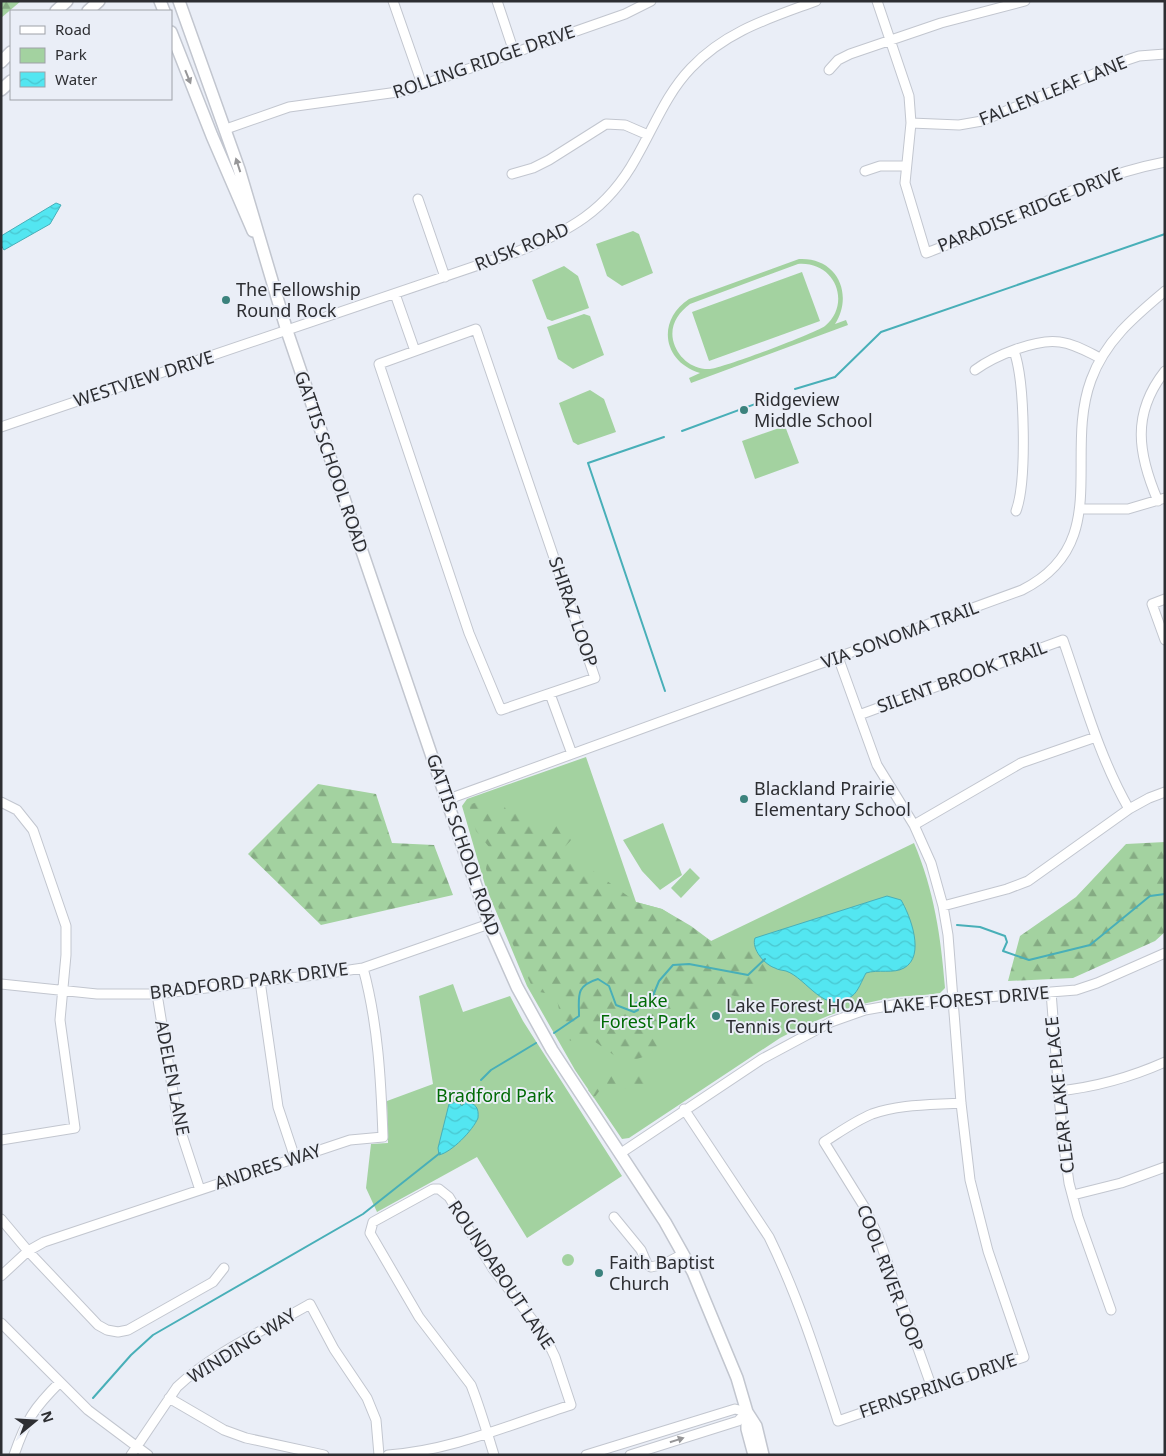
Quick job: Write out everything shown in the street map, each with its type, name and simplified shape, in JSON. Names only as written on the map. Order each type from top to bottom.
[{"type":"main road","points":[[57,10],[66,1]]},
{"type":"main road","points":[[89,10],[99,1]]},
{"type":"main road","name":"GATTIS SCHOOL ROAD","points":[[179,1],[226,129],[257,224],[259,242]]},
{"type":"main road","name":"GATTIS SCHOOL ROAD","points":[[172,34],[240,204],[259,242],[287,331],[489,924],[517,987],[542,1033],[683,1254],[712,1315],[747,1412],[756,1426],[763,1455]]},
{"type":"main road","points":[[1,62],[10,53]]},
{"type":"main road","name":"GATTIS SCHOOL ROAD","points":[[747,1412],[747,1429],[754,1455]]},
{"type":"street","points":[[393,1],[422,84]]},
{"type":"street","points":[[497,1],[514,52]]},
{"type":"street","name":"ROLLING RIDGE DRIVE","points":[[226,129],[289,107],[387,95],[625,14],[651,1]]},
{"type":"street","name":"RUSK ROAD","points":[[287,331],[549,240],[582,221],[617,187],[632,165],[660,110],[679,82],[712,49],[759,21],[816,1]]},
{"type":"street","points":[[865,171],[880,166],[905,166],[911,123],[908,96],[877,1]]},
{"type":"street","points":[[829,70],[843,57],[890,40],[941,23],[1025,1]]},
{"type":"street","name":"FALLEN LEAF LANE","points":[[911,123],[959,125],[982,121],[1126,60],[1146,55],[1165,54]]},
{"type":"street","points":[[512,174],[533,168],[549,160],[606,124],[618,124],[648,134]]},
{"type":"street","name":"PARADISE RIDGE DRIVE","points":[[905,166],[905,183],[926,253],[966,239],[1077,186],[1117,172],[1165,162]]},
{"type":"street","points":[[418,199],[445,277]]},
{"type":"street","name":"VIA SONOMA TRAIL","points":[[446,800],[1032,585],[1056,566],[1074,537],[1080,509],[1084,410],[1091,380],[1100,358],[1122,329],[1165,291]]},
{"type":"street","points":[[395,294],[414,351]]},
{"type":"street","name":"SHIRAZ LOOP","points":[[476,329],[595,678],[550,694],[500,710],[471,640],[379,364],[476,329]]},
{"type":"street","name":"WESTVIEW DRIVE","points":[[1,427],[287,331]]},
{"type":"street","points":[[975,370],[986,362],[1043,342],[1056,341],[1072,344],[1100,358]]},
{"type":"street","points":[[1014,351],[1022,400],[1021,493],[1016,511]]},
{"type":"street","points":[[1080,509],[1128,509],[1161,499],[1145,468],[1140,438],[1146,403],[1165,371]]},
{"type":"street","points":[[1165,599],[1152,604],[1165,640]]},
{"type":"street","name":"SILENT BROOK TRAIL","points":[[859,715],[1063,640],[1096,737],[1114,783],[1129,809]]},
{"type":"street","name":"FERNSPRING DRIVE","points":[[684,1109],[769,1238],[779,1258],[820,1364],[838,1421],[1024,1357],[978,1216],[970,1180],[961,1103],[954,1000],[943,906],[931,863],[914,825],[877,765],[838,657]]},
{"type":"street","points":[[550,694],[572,754]]},
{"type":"street","points":[[914,825],[1021,763],[1096,737]]},
{"type":"street","points":[[943,906],[1007,889],[1028,881],[1129,809],[1165,792]]},
{"type":"street","points":[[1,802],[17,810],[33,830],[66,926],[67,939],[60,1020],[75,1128],[1,1140]]},
{"type":"street","name":"BRADFORD PARK DRIVE","points":[[1,984],[116,995],[158,994],[363,968],[489,924]]},
{"type":"street","name":"LAKE FOREST DRIVE","points":[[620,1153],[762,1059],[831,1022],[865,1010],[954,1000],[1076,990],[1097,983],[1165,953]]},
{"type":"street","name":"ANDRES WAY","points":[[1,1276],[28,1252],[44,1242],[350,1140],[383,1137],[381,1076],[369,988],[363,968]]},
{"type":"street","points":[[260,981],[278,1107],[294,1158]]},
{"type":"street","name":"CLEAR LAKE PLACE","points":[[1051,992],[1064,1156],[1072,1195],[1110,1310]]},
{"type":"street","name":"ADELEN LANE","points":[[158,994],[178,1123],[200,1190]]},
{"type":"street","points":[[1058,1091],[1104,1085],[1165,1062]]},
{"type":"street","name":"COOL RIVER LOOP","points":[[932,1388],[878,1236],[865,1208],[824,1142],[858,1120],[882,1111],[961,1103]]},
{"type":"street","points":[[1072,1195],[1121,1183],[1164,1169]]},
{"type":"street","name":"ROUNDABOUT LANE","points":[[487,1432],[571,1405],[555,1356],[545,1336],[493,1269],[446,1192],[433,1189],[373,1222],[370,1233],[419,1317],[471,1386],[494,1455]]},
{"type":"street","points":[[614,1217],[641,1250],[650,1267],[664,1264],[683,1254]]},
{"type":"street","points":[[1,1219],[28,1252],[98,1325],[107,1330],[118,1332],[128,1330],[213,1282],[224,1268]]},
{"type":"street","name":"WINDING WAY","points":[[134,1451],[177,1387],[196,1370],[310,1304],[334,1349],[367,1398],[376,1420],[378,1455]]},
{"type":"street","points":[[1,1323],[88,1410],[134,1451],[148,1455]]},
{"type":"street","points":[[14,1455],[24,1426],[33,1411],[60,1382]]},
{"type":"street","points":[[169,1398],[224,1430],[246,1438],[324,1455]]},
{"type":"street","points":[[589,1454],[735,1409],[747,1412]]},
{"type":"street","points":[[630,1455],[738,1421],[747,1412]]},
{"type":"street","points":[[388,1455],[427,1450],[487,1432]]},
{"type":"street","points":[[642,1437],[645,1451]]},
{"type":"green space","points":[[1,1],[21,1],[10,10],[1,18]]},
{"type":"green space","points":[[633,231],[639,234],[653,273],[622,286],[607,276],[596,244]]},
{"type":"green space","points":[[799,259],[812,260],[823,264],[832,271],[838,280],[842,290],[843,301],[835,324],[846,320],[848,325],[691,383],[689,378],[700,373],[688,368],[678,360],[668,340],[668,329],[672,318],[678,308],[689,299]],"holes":[[[798,264],[811,265],[822,269],[836,285],[838,295],[837,306],[833,317],[825,326],[768,350],[710,369],[691,365],[678,352],[672,335],[674,324],[682,311],[690,304]]]},
{"type":"green space","points":[[564,266],[578,276],[589,308],[552,321],[547,319],[532,280]]},
{"type":"green space","points":[[802,272],[820,321],[709,361],[692,312]]},
{"type":"green space","points":[[584,314],[590,316],[604,355],[573,369],[558,359],[547,327]]},
{"type":"green space","points":[[590,390],[604,399],[616,432],[578,445],[573,442],[559,403]]},
{"type":"green space","points":[[785,426],[799,463],[755,479],[742,441]]},
{"type":"green space","name":"Lake Forest Park","points":[[586,757],[636,902],[662,909],[711,941],[914,843],[927,878],[936,914],[945,988],[940,993],[871,1002],[844,1010],[805,1026],[780,1038],[629,1138],[622,1139],[575,1070],[527,986],[485,885],[462,806],[467,799]]},
{"type":"green space","points":[[318,784],[376,794],[392,843],[434,845],[453,895],[321,925],[248,854]]},
{"type":"green space","points":[[485,799],[497,821],[506,805],[521,806],[535,830],[553,819],[572,839],[563,849],[636,902],[662,909],[691,926],[727,953],[750,945],[772,970],[759,989],[745,1000],[736,996],[722,995],[711,1000],[691,1015],[658,1010],[661,1051],[625,1063],[584,1034],[570,1041],[560,1014],[556,995],[534,991],[505,927],[486,869],[489,847],[476,831],[469,805]]},
{"type":"green space","points":[[663,823],[682,875],[660,890],[642,871],[623,840]]},
{"type":"green space","points":[[1165,842],[1165,932],[1155,941],[1073,978],[1008,981],[1020,936],[1076,897],[1126,844]]},
{"type":"green space","points":[[690,868],[700,878],[681,898],[671,888]]},
{"type":"green space","name":"Bradford Park","points":[[453,984],[463,1012],[510,996],[523,1021],[622,1176],[527,1238],[477,1157],[377,1212],[366,1188],[371,1144],[388,1143],[387,1101],[433,1084],[419,996]]},
{"type":"green space","points":[[644,1073],[647,1086],[641,1095],[632,1082],[627,1089],[610,1088],[606,1082],[594,1098],[588,1090],[609,1076]]},
{"type":"green space","points":[[566,1254],[570,1254],[574,1260],[570,1266],[566,1266],[562,1262],[562,1258]]},
{"type":"water","points":[[56,203],[61,205],[50,224],[4,250],[1,245],[1,236]]},
{"type":"water","points":[[887,896],[901,900],[912,925],[915,945],[911,962],[900,970],[866,973],[854,994],[842,1001],[833,1002],[825,999],[794,975],[771,966],[757,952],[754,942],[755,938]]},
{"type":"water","points":[[461,1101],[459,1103],[462,1106],[465,1102],[476,1107],[478,1118],[462,1140],[450,1150],[439,1155],[438,1148],[449,1104]]},
{"type":"waterway","points":[[795,389],[835,377],[881,332],[1165,234]]},
{"type":"waterway","points":[[682,431],[774,397]]},
{"type":"waterway","points":[[664,437],[588,463],[665,691]]},
{"type":"waterway","points":[[957,925],[980,927],[1005,936],[1007,942],[1003,951],[1029,960],[1090,945],[1150,896],[1165,894]]},
{"type":"waterway","points":[[554,1033],[579,1016],[579,997],[582,989],[585,985],[598,979],[609,986],[616,1005],[634,1012],[638,1010],[636,1003],[652,998],[659,981],[673,965],[689,964],[748,975],[765,959]]},
{"type":"waterway","points":[[481,1080],[491,1070],[536,1043]]},
{"type":"waterway","points":[[93,1398],[131,1355],[153,1335],[363,1214],[440,1153]]},
{"type":"place","name":"The Fellowship Round Rock","points":[[226,300]]},
{"type":"place","name":"Ridgeview Middle School","points":[[744,410]]},
{"type":"place","name":"Blackland Prairie Elementary School","points":[[744,799]]},
{"type":"place","name":"Lake Forest HOA Tennis Court","points":[[716,1016]]},
{"type":"place","name":"Faith Baptist Church","points":[[599,1273]]}]
